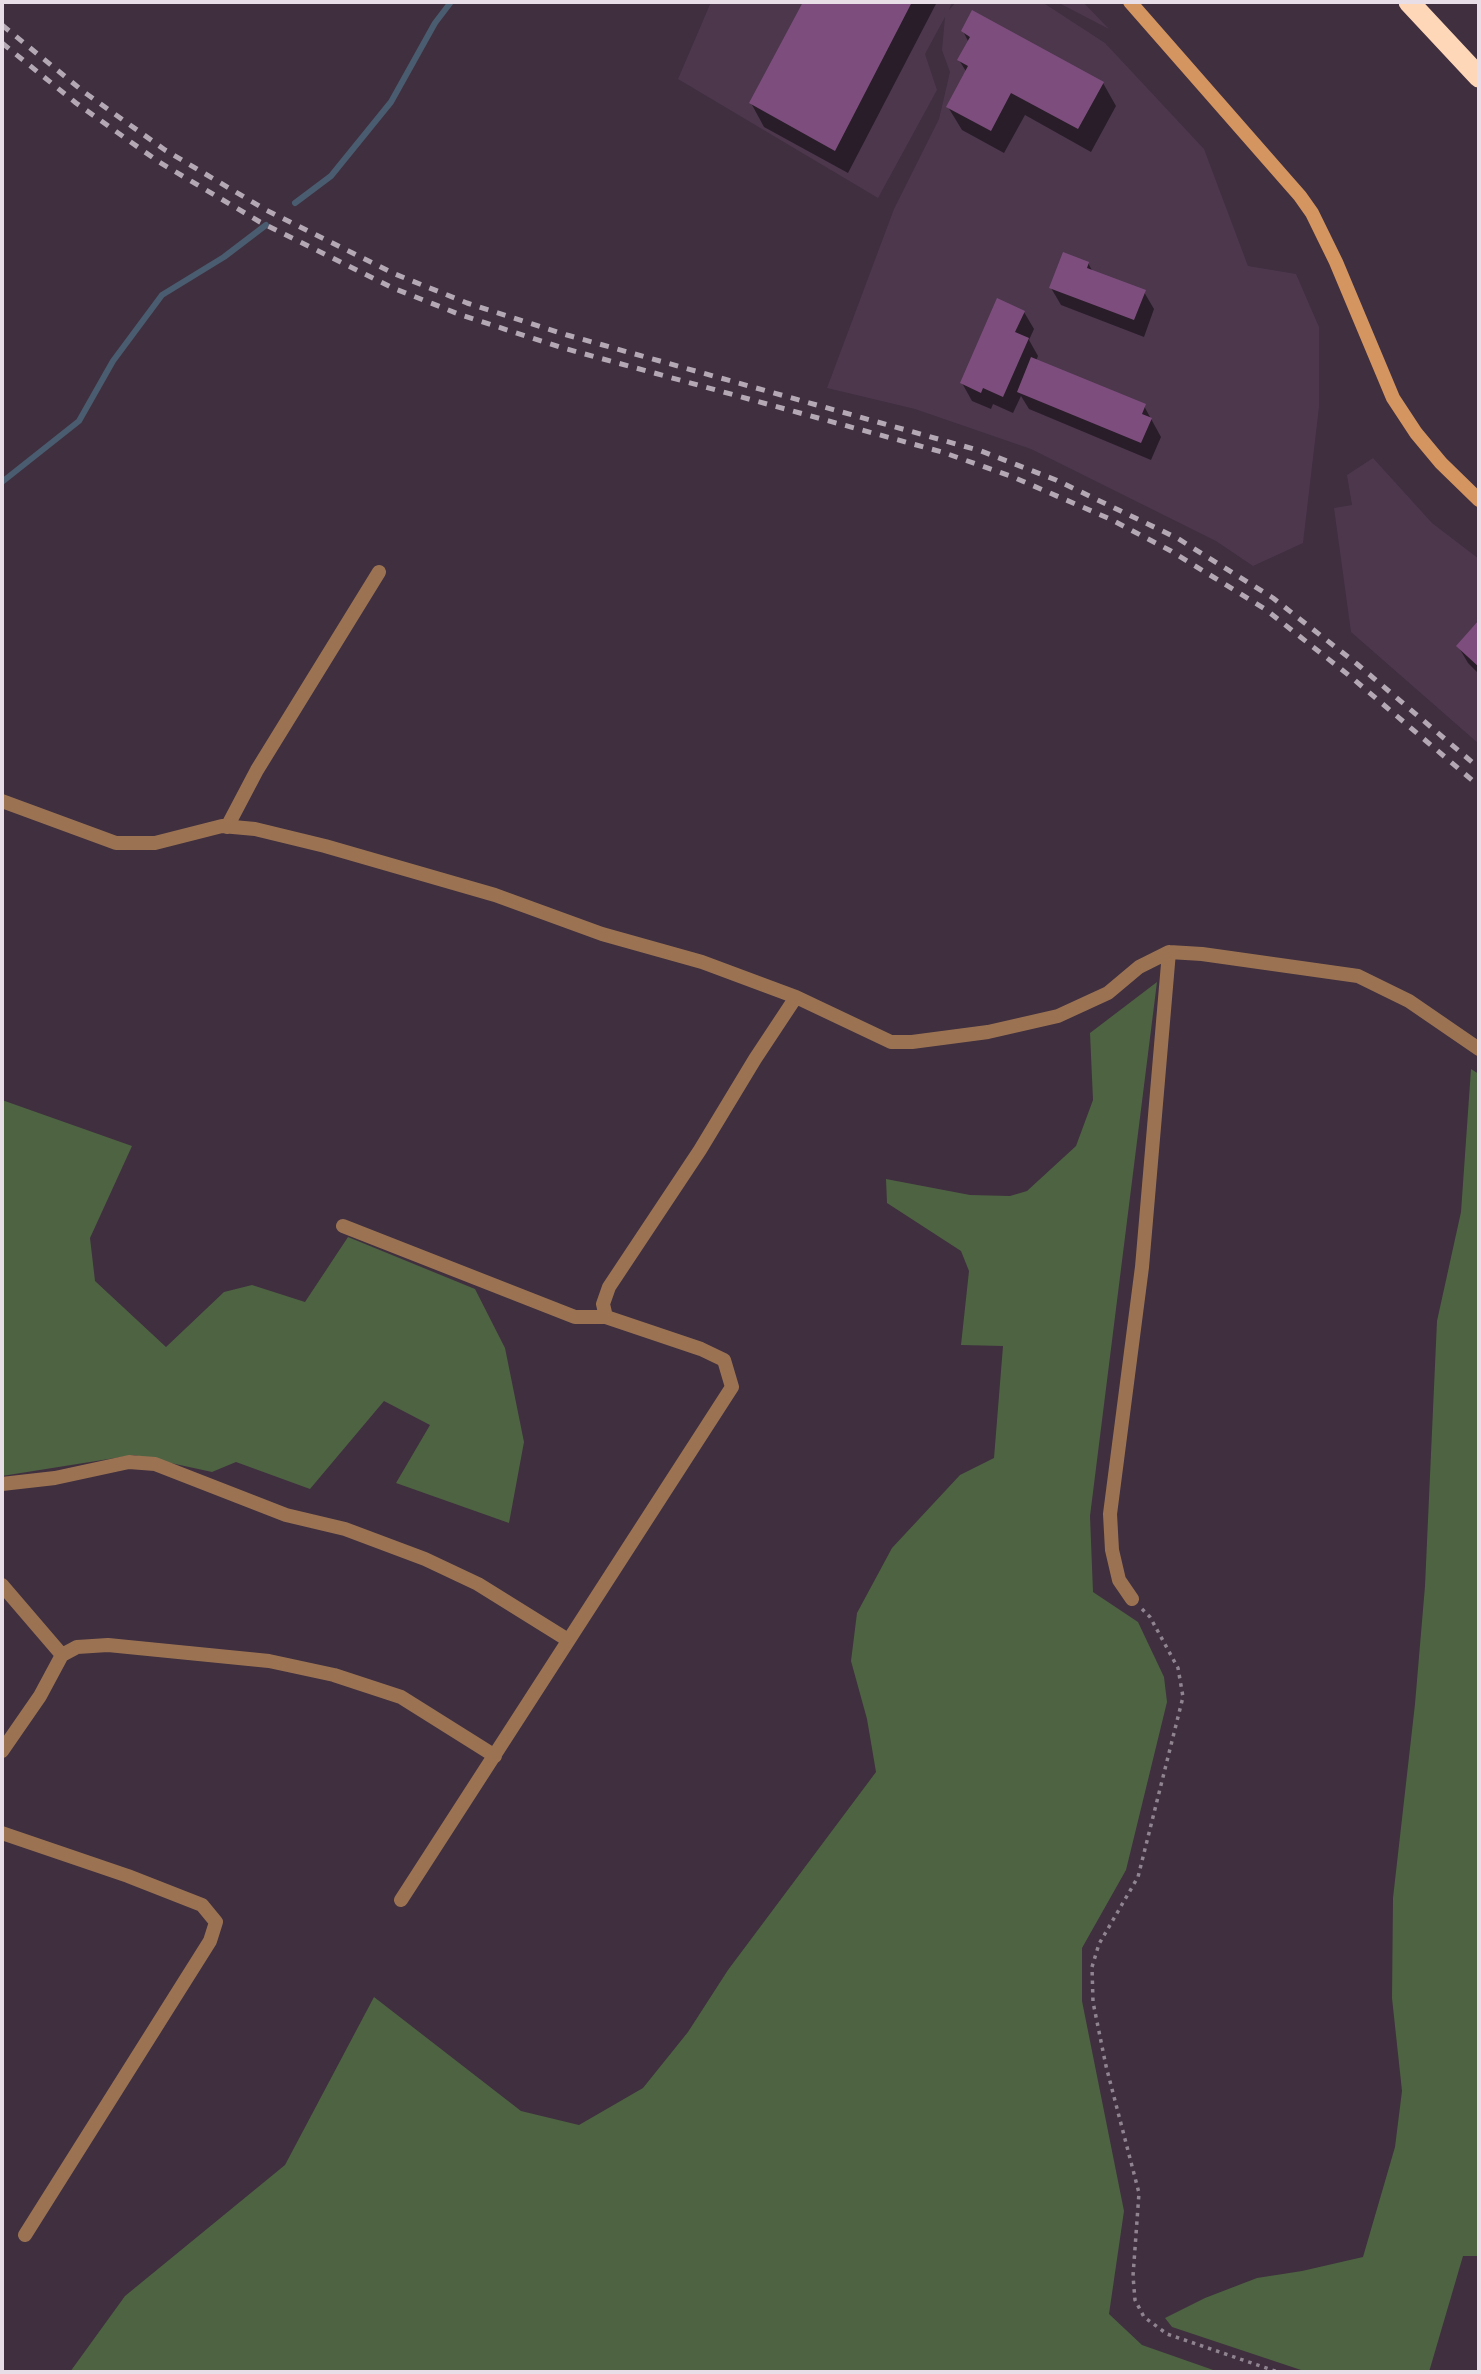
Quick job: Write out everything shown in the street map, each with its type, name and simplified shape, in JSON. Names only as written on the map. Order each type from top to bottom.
[{"type":"highway","points":[[1409,2],[1479,77]]},
{"type":"street","points":[[1130,2],[1306,205],[1336,262],[1393,398],[1416,433],[1441,463],[1479,500]]},
{"type":"street","points":[[227,827],[257,770],[379,572]]},
{"type":"street","points":[[2,801],[116,843],[155,844],[227,827],[255,829],[325,846],[495,895],[602,933],[702,962],[796,997],[891,1042],[912,1042],[988,1032],[1058,1016],[1108,993],[1139,967],[1169,952],[1358,976],[1409,1000],[1479,1049]]},
{"type":"street","points":[[1132,1599],[1119,1580],[1112,1550],[1110,1514],[1142,1267],[1169,952]]},
{"type":"street","points":[[606,1317],[603,1304],[609,1287],[701,1150],[755,1059],[796,997]]},
{"type":"street","points":[[343,1226],[575,1317],[606,1317],[701,1349],[724,1360],[732,1387],[401,1900]]},
{"type":"street","points":[[2,1484],[55,1478],[129,1462],[155,1464],[286,1515],[345,1529],[425,1559],[478,1584],[568,1640]]},
{"type":"street","points":[[2,1586],[62,1655]]},
{"type":"street","points":[[2,1751],[40,1696],[62,1655],[77,1647],[108,1645],[269,1661],[334,1675],[401,1697],[495,1756]]},
{"type":"street","points":[[2,1833],[128,1875],[202,1905],[216,1922],[210,1941],[25,2235]]},
{"type":"path","points":[[1132,1599],[1150,1617],[1178,1668],[1182,1697],[1138,1877],[1099,1944],[1092,1967],[1093,2002],[1106,2066],[1139,2193],[1133,2276],[1135,2300],[1144,2317],[1167,2334],[1278,2372]]},
{"type":"shaded area","points":[[711,2],[952,2],[949,10],[956,2],[1042,2],[1105,43],[1204,149],[1248,266],[1296,274],[1319,327],[1319,407],[1303,543],[1253,566],[1216,541],[1031,449],[915,409],[827,388],[894,209],[939,119],[950,72],[942,50],[945,17],[925,54],[937,90],[878,198],[678,79]]},
{"type":"shaded area","points":[[1057,2],[1083,2],[1109,29]]},
{"type":"shaded area","points":[[1373,458],[1432,523],[1479,559],[1479,744],[1351,632],[1334,508],[1352,505],[1347,475]]},
{"type":"green space","points":[[1157,982],[1090,1516],[1093,1592],[1138,1622],[1164,1677],[1167,1702],[1126,1870],[1082,1948],[1082,2001],[1124,2211],[1109,2314],[1142,2345],[1219,2372],[70,2372],[125,2296],[285,2165],[374,1997],[521,2111],[579,2125],[643,2088],[688,2032],[728,1970],[876,1772],[867,1719],[851,1661],[857,1613],[892,1548],[960,1475],[994,1458],[1003,1346],[961,1345],[969,1271],[961,1251],[887,1203],[886,1179],[970,1195],[1010,1196],[1027,1191],[1076,1146],[1093,1100],[1090,1033]]},
{"type":"green space","points":[[1471,1069],[1479,1074],[1479,2256],[1463,2256],[1429,2372],[1307,2372],[1172,2327],[1165,2318],[1205,2298],[1257,2278],[1363,2257],[1395,2147],[1402,2091],[1392,1998],[1393,1898],[1425,1586],[1437,1321],[1461,1212]]},
{"type":"green space","points":[[2,1100],[132,1146],[90,1238],[95,1281],[166,1347],[224,1292],[252,1285],[305,1302],[348,1237],[475,1289],[505,1348],[524,1442],[509,1523],[396,1483],[430,1425],[384,1401],[310,1489],[236,1462],[212,1472],[134,1455],[2,1476]]},
{"type":"building","points":[[803,2],[912,2],[835,151],[749,103]]},
{"type":"building","points":[[972,10],[1104,82],[1078,129],[1011,93],[991,131],[946,107],[968,66],[957,60],[970,37],[961,31]]},
{"type":"building","points":[[1063,252],[1089,262],[1087,268],[1146,290],[1134,320],[1049,288]]},
{"type":"building","points":[[997,298],[1025,311],[1015,332],[1029,338],[1003,397],[983,388],[981,393],[960,383]]},
{"type":"building","points":[[1031,357],[1146,404],[1142,414],[1152,418],[1141,443],[1017,392]]},
{"type":"building","points":[[1479,620],[1479,667],[1456,646]]},
{"type":"waterway","points":[[295,203],[331,176],[391,102],[435,23],[451,2]]},
{"type":"waterway","points":[[2,482],[79,421],[113,361],[162,295],[224,257],[266,225]]},
{"type":"railway","points":[[2,25],[84,92],[165,150],[266,210],[395,274],[467,303],[567,335],[981,451],[1056,480],[1177,538],[1273,598],[1357,664],[1479,768]]},
{"type":"railway","points":[[2,43],[76,103],[159,162],[260,222],[393,288],[461,315],[563,348],[942,452],[1013,477],[1110,519],[1171,551],[1265,609],[1351,677],[1479,786]]}]
